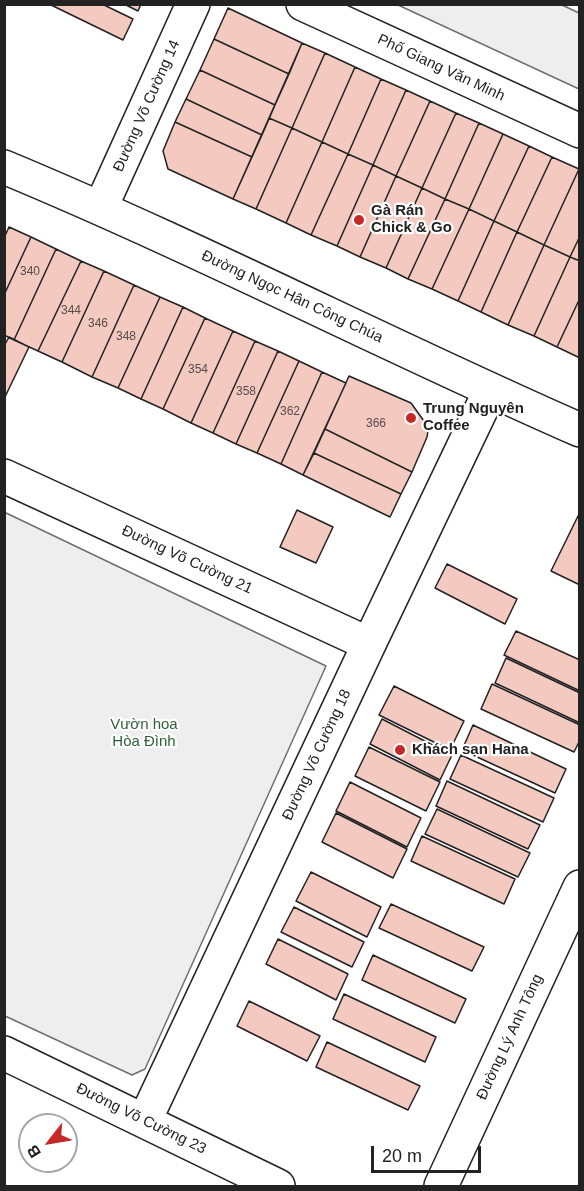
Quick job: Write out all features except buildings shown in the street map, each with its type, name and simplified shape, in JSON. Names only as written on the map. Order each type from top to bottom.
[{"type":"street","name":"Đường Võ Cường 14","points":[[101,207],[193,4]]},
{"type":"street","name":"Phố Giang Văn Minh","points":[[303,4],[579,131]]},
{"type":"street","name":"Đường Ngọc Hân Công Chúa","points":[[4,167],[101,207],[490,391],[579,430]]},
{"type":"street","name":"Đường Võ Cường 18","points":[[145,1120],[490,391]]},
{"type":"street","name":"Đường Võ Cường 21","points":[[4,476],[369,644]]},
{"type":"street","name":"Đường Lý Anh Tông","points":[[441,1186],[579,887]]},
{"type":"street","name":"Đường Võ Cường 23","points":[[4,1053],[278,1186]]},
{"type":"green space","points":[[398,5],[562,5],[579,13],[579,89]]},
{"type":"green space","name":"Vườn hoa Hòa Đình","points":[[4,512],[326,666],[145,1069],[132,1075],[5,1016]]},
{"type":"place","name":"Gà Rán Chick & Go","points":[[359,220]]},
{"type":"place","name":"Trung Nguyên Coffee","points":[[411,418]]},
{"type":"place","name":"Khách sạn Hana","points":[[400,750]]}]
